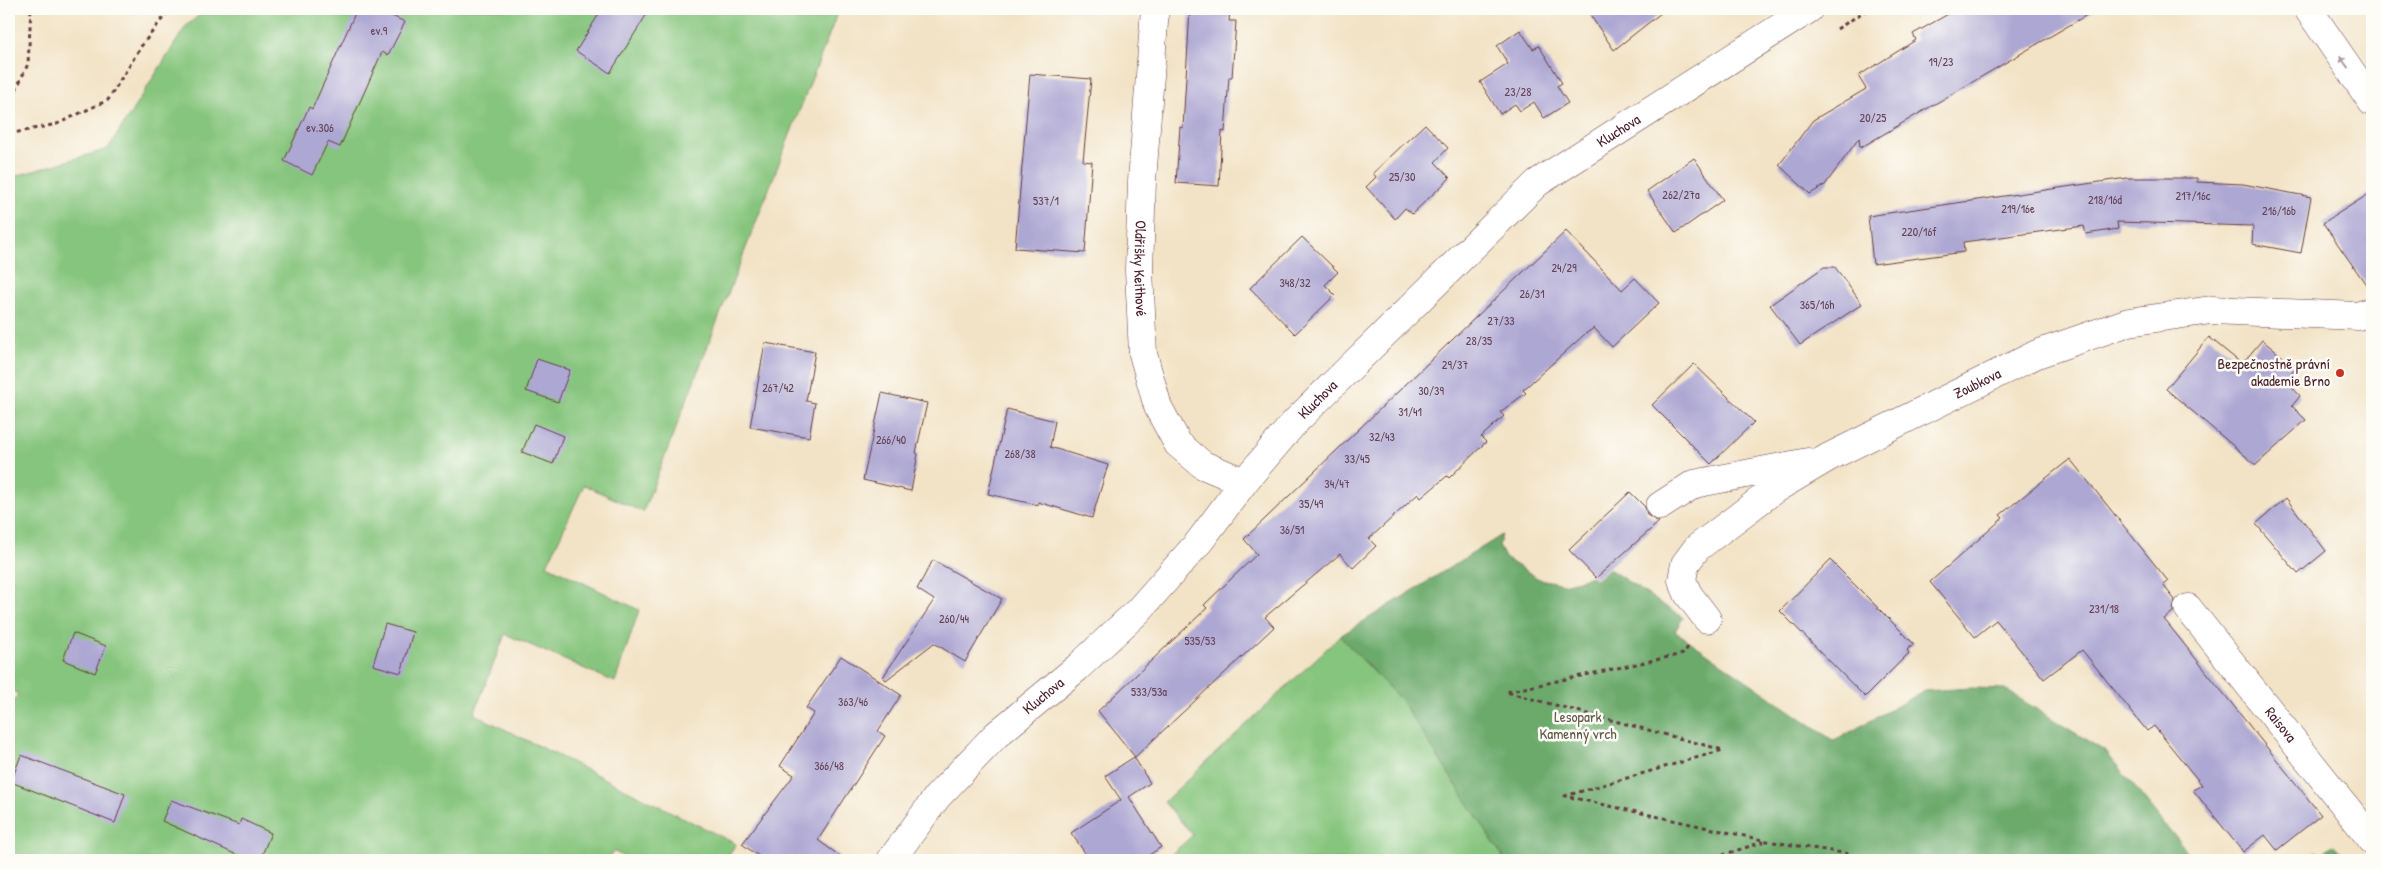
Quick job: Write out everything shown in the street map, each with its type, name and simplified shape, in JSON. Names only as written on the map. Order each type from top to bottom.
[{"type":"street","name":"Oldřišky Keithové","points":[[1155,9],[1142,181],[1140,270],[1144,354],[1158,407],[1178,444],[1203,465],[1244,482]]},
{"type":"street","name":"Kluchova","points":[[891,860],[937,797],[996,735],[1077,668],[1138,611],[1199,542],[1244,482],[1294,423],[1537,183],[1808,9]]},
{"type":"street","points":[[2308,9],[2372,102]]},
{"type":"street","name":"Zoubkova","points":[[1707,620],[1688,594],[1682,580],[1685,564],[1697,548],[1775,489],[1829,457],[2037,354],[2129,322],[2211,310],[2358,316],[2372,311]]},
{"type":"street","points":[[1660,506],[1694,484],[1829,457]]},
{"type":"street","name":"Raisova","points":[[2188,608],[2372,840]]},
{"type":"path","points":[[9,105],[28,64],[31,9]]},
{"type":"path","points":[[9,134],[57,124],[108,100],[142,46],[170,9]]},
{"type":"path","points":[[1835,30],[1868,9]]},
{"type":"path","points":[[1683,654],[1506,692],[1723,750],[1565,796],[1768,840],[1850,854],[1860,860]]},
{"type":"path","points":[[1707,860],[1768,840]]},
{"type":"green space","points":[[207,9],[839,9],[643,512],[584,485],[547,565],[639,610],[615,682],[505,634],[474,714],[736,844],[725,860],[630,860],[613,851],[609,860],[9,860],[9,710],[18,694],[9,689],[9,178],[108,149],[186,26]]},
{"type":"green space","name":"Lesopark Kamenný vrch","points":[[1502,535],[1499,546],[1505,558],[1539,579],[1564,584],[1592,576],[1596,580],[1609,569],[1683,618],[1675,631],[1834,741],[1924,691],[1971,688],[2004,689],[2106,752],[2194,860],[1505,860],[1401,700],[1340,636]]},
{"type":"green space","points":[[1340,636],[1401,700],[1505,860],[1165,860],[1193,835],[1164,802]]},
{"type":"green space","points":[[2334,845],[2348,860],[2303,860],[2316,850],[2321,855]]},
{"type":"building","points":[[357,9],[377,9],[405,22],[388,55],[382,52],[340,147],[328,142],[312,175],[284,161],[309,107],[312,109]]},
{"type":"building","points":[[602,9],[650,9],[610,73],[576,51]]},
{"type":"building","points":[[1190,9],[1230,9],[1229,21],[1236,21],[1232,77],[1229,77],[1225,132],[1222,131],[1219,186],[1176,183],[1180,127],[1183,128]]},
{"type":"building","points":[[1586,9],[1666,9],[1614,50]]},
{"type":"building","points":[[1957,9],[2097,9],[1860,148],[1859,138],[1825,185],[1810,194],[1779,165],[1813,120],[1866,89],[1858,76],[1916,40],[1913,34]]},
{"type":"building","points":[[1520,30],[1533,49],[1539,46],[1562,83],[1557,86],[1568,103],[1544,118],[1534,102],[1520,111],[1515,104],[1500,114],[1480,82],[1508,64],[1497,46]]},
{"type":"building","points":[[1030,74],[1091,79],[1083,161],[1092,162],[1085,253],[1015,248]]},
{"type":"building","points":[[1425,124],[1448,148],[1435,162],[1450,178],[1412,214],[1405,208],[1395,219],[1366,187],[1376,177],[1373,173]]},
{"type":"building","points":[[1694,158],[1723,200],[1676,233],[1647,191]]},
{"type":"building","points":[[2127,178],[2197,178],[2197,182],[2243,184],[2311,197],[2301,253],[2252,244],[2253,226],[2117,222],[2118,229],[2086,234],[2084,226],[1963,242],[1964,252],[1873,264],[1868,216]]},
{"type":"building","points":[[2372,192],[2372,293],[2323,223]]},
{"type":"building","points":[[1566,231],[1622,290],[1635,278],[1659,303],[1612,347],[1594,328],[1585,334],[1523,390],[1526,393],[1500,412],[1504,416],[1481,437],[1486,442],[1449,478],[1447,476],[1421,498],[1418,494],[1369,539],[1376,546],[1353,568],[1340,554],[1265,617],[1274,627],[1135,757],[1098,711],[1207,608],[1204,605],[1257,554],[1244,539]]},
{"type":"building","points":[[1302,237],[1338,272],[1325,285],[1335,295],[1295,334],[1250,288]]},
{"type":"building","points":[[1824,267],[1835,267],[1862,304],[1800,345],[1770,305]]},
{"type":"building","points":[[2209,337],[2242,364],[2262,340],[2296,368],[2286,380],[2300,396],[2292,406],[2306,420],[2256,465],[2166,389]]},
{"type":"building","points":[[765,343],[815,352],[806,401],[815,403],[809,437],[750,427]]},
{"type":"building","points":[[537,359],[570,370],[558,402],[526,391]]},
{"type":"building","points":[[1694,364],[1754,422],[1711,464],[1652,405]]},
{"type":"building","points":[[882,393],[927,403],[916,453],[918,454],[911,491],[863,480]]},
{"type":"building","points":[[1007,409],[1055,421],[1050,447],[1108,465],[1092,518],[1038,502],[1038,505],[988,494]]},
{"type":"building","points":[[534,424],[563,436],[553,464],[522,452]]},
{"type":"building","points":[[2070,459],[2168,581],[2163,585],[2175,600],[2173,612],[2164,619],[2321,815],[2277,850],[2265,835],[2243,852],[2193,790],[2202,785],[2154,726],[2147,731],[2082,650],[2044,679],[1996,620],[1975,637],[1930,582],[2003,518],[2000,515]]},
{"type":"building","points":[[1630,492],[1645,507],[1647,515],[1659,522],[1596,578],[1569,550]]},
{"type":"building","points":[[2286,498],[2326,551],[2298,574],[2256,524]]},
{"type":"building","points":[[933,560],[1002,599],[965,662],[934,643],[886,680],[883,677],[934,600],[917,589]]},
{"type":"building","points":[[1830,560],[1914,644],[1907,650],[1909,653],[1865,697],[1780,611]]},
{"type":"building","points":[[385,624],[413,632],[401,673],[373,665]]},
{"type":"building","points":[[73,633],[106,646],[95,673],[63,660]]},
{"type":"building","points":[[841,656],[901,695],[878,731],[885,736],[818,840],[845,860],[764,860],[742,844],[794,775],[780,766],[814,713],[806,708]]},
{"type":"building","points":[[21,755],[125,794],[115,823],[11,782]]},
{"type":"building","points":[[1134,757],[1150,783],[1129,797],[1161,847],[1142,860],[1090,860],[1071,833],[1121,800],[1105,776]]},
{"type":"building","points":[[171,800],[239,825],[241,819],[271,833],[260,860],[248,860],[162,821]]},
{"type":"place","name":"Bezpečnostně právní akademie Brno","points":[[2340,373]]}]
